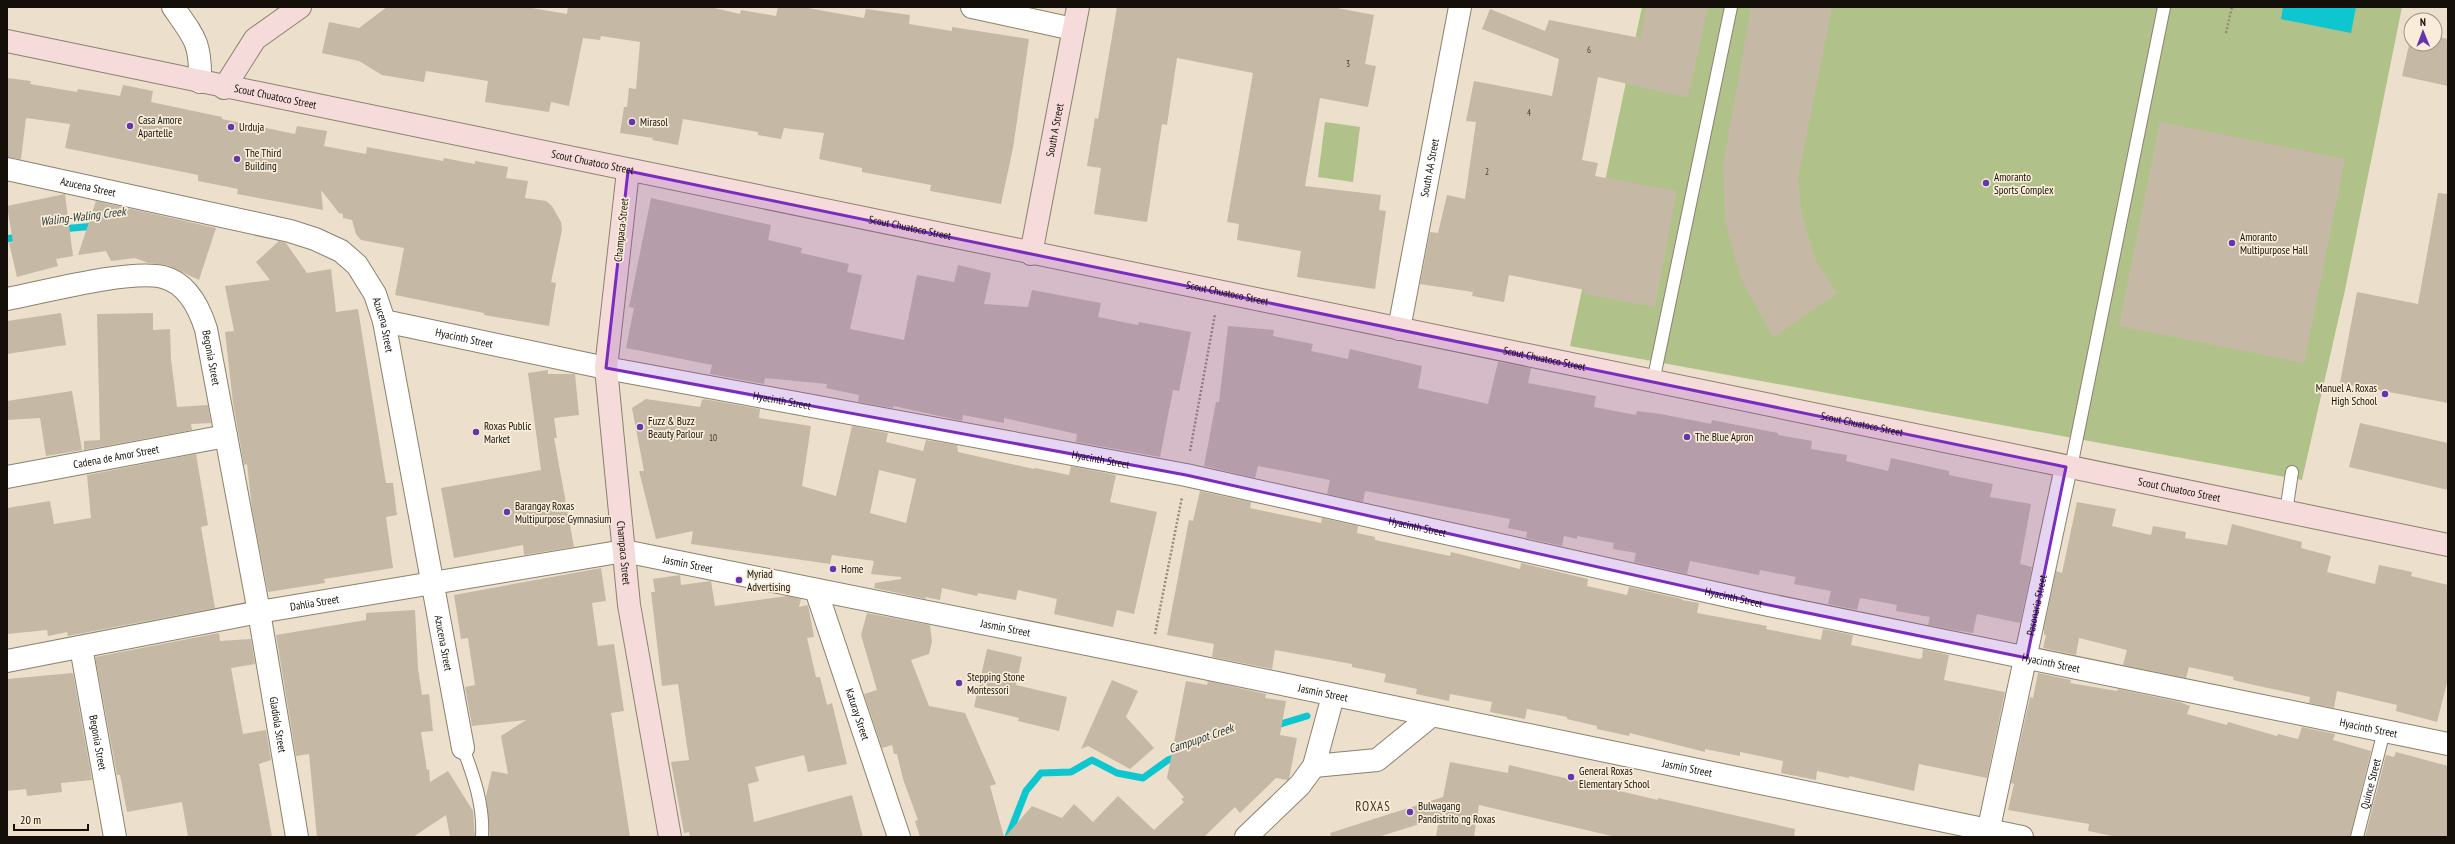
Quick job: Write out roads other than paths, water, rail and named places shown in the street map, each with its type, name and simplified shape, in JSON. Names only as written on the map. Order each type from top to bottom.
[{"type":"street","points":[[173,7],[197,43],[201,57],[200,82]]},
{"type":"street","points":[[224,88],[255,39],[300,7]]},
{"type":"street","points":[[972,7],[1073,29]]},
{"type":"street","name":"South A Street","points":[[1031,254],[1078,7]]},
{"type":"street","name":"South AA Street","points":[[1399,329],[1460,7]]},
{"type":"street","name":"Scout Chuatoco Street","points":[[7,42],[224,88],[2448,545]]},
{"type":"street","name":"Azucena Street","points":[[7,169],[290,231],[315,239],[341,251],[357,265],[375,294],[384,322],[463,748]]},
{"type":"street","name":"Champaca Street","points":[[628,171],[606,368],[629,605],[670,837]]},
{"type":"street","name":"Begonia Street","points":[[7,299],[118,278],[142,276],[164,277],[189,293],[197,306],[206,329],[259,612]]},
{"type":"street","name":"Hyacinth Street","points":[[384,322],[606,368],[1186,475],[1764,604],[2448,744]]},
{"type":"street","name":"Cadena de Amor Street","points":[[7,477],[226,436]]},
{"type":"street","name":"Pasonaria Street","points":[[1988,834],[2069,467]]},
{"type":"street","name":"Dahlia Street","points":[[7,661],[259,612],[624,551]]},
{"type":"street","name":"Jasmin Street","points":[[624,551],[1143,655],[1988,834],[2022,837]]},
{"type":"street","name":"Katuray Street","points":[[816,590],[899,837]]},
{"type":"street","name":"Gladiola Street","points":[[259,612],[297,837]]},
{"type":"street","name":"Begonia Street","points":[[81,647],[115,837]]},
{"type":"street","points":[[1246,837],[1300,785],[1314,766],[1333,696]]},
{"type":"street","points":[[1314,766],[1377,760],[1431,716]]},
{"type":"lane","points":[[1653,382],[1731,7]]},
{"type":"lane","points":[[2069,467],[2164,7]]},
{"type":"lane","points":[[2286,512],[2292,472]]},
{"type":"lane","name":"Quince Street","points":[[2357,837],[2384,731]]},
{"type":"lane","points":[[463,748],[474,778],[483,822],[482,837]]},
{"type":"water","points":[[2283,7],[2356,7],[2351,33],[2281,19]]},
{"type":"waterway","name":"Waling-Waling Creek","points":[[61,229],[96,226]]},
{"type":"waterway","name":"Waling-Waling Creek","points":[[7,239],[21,236]]},
{"type":"waterway","name":"Campupot Creek","points":[[1274,726],[1307,716]]},
{"type":"waterway","name":"Campupot Creek","points":[[1008,837],[1026,791],[1041,773],[1071,772],[1092,760],[1117,773],[1143,778],[1168,760],[1179,756]]},
{"type":"place","name":"Mirasol","points":[[632,122]]},
{"type":"place","name":"Casa Amore Apartelle","points":[[130,126]]},
{"type":"place","name":"Urduja","points":[[231,127]]},
{"type":"place","name":"The Third Building","points":[[237,159]]},
{"type":"place","name":"Amoranto Sports Complex","points":[[1986,183]]},
{"type":"place","name":"Amoranto Multipurpose Hall","points":[[2232,243]]},
{"type":"place","name":"Manuel A. Roxas High School","points":[[2385,394]]},
{"type":"place","name":"Fuzz & Buzz Beauty Parlour","points":[[640,427]]},
{"type":"place","name":"Roxas Public Market","points":[[476,432]]},
{"type":"place","name":"The Blue Apron","points":[[1687,437]]},
{"type":"place","name":"Barangay Roxas Multipurpose Gymnasium","points":[[507,512]]},
{"type":"place","name":"Home","points":[[833,569]]},
{"type":"place","name":"Myriad Advertising","points":[[739,580]]},
{"type":"place","name":"Stepping Stone Montessori","points":[[959,683]]},
{"type":"place","name":"General Roxas Elementary School","points":[[1571,777]]},
{"type":"place","name":"Bulwagang Pandistrito ng Roxas","points":[[1410,812]]},
{"type":"district","name":"ROXAS","points":[[1373,806]]}]
